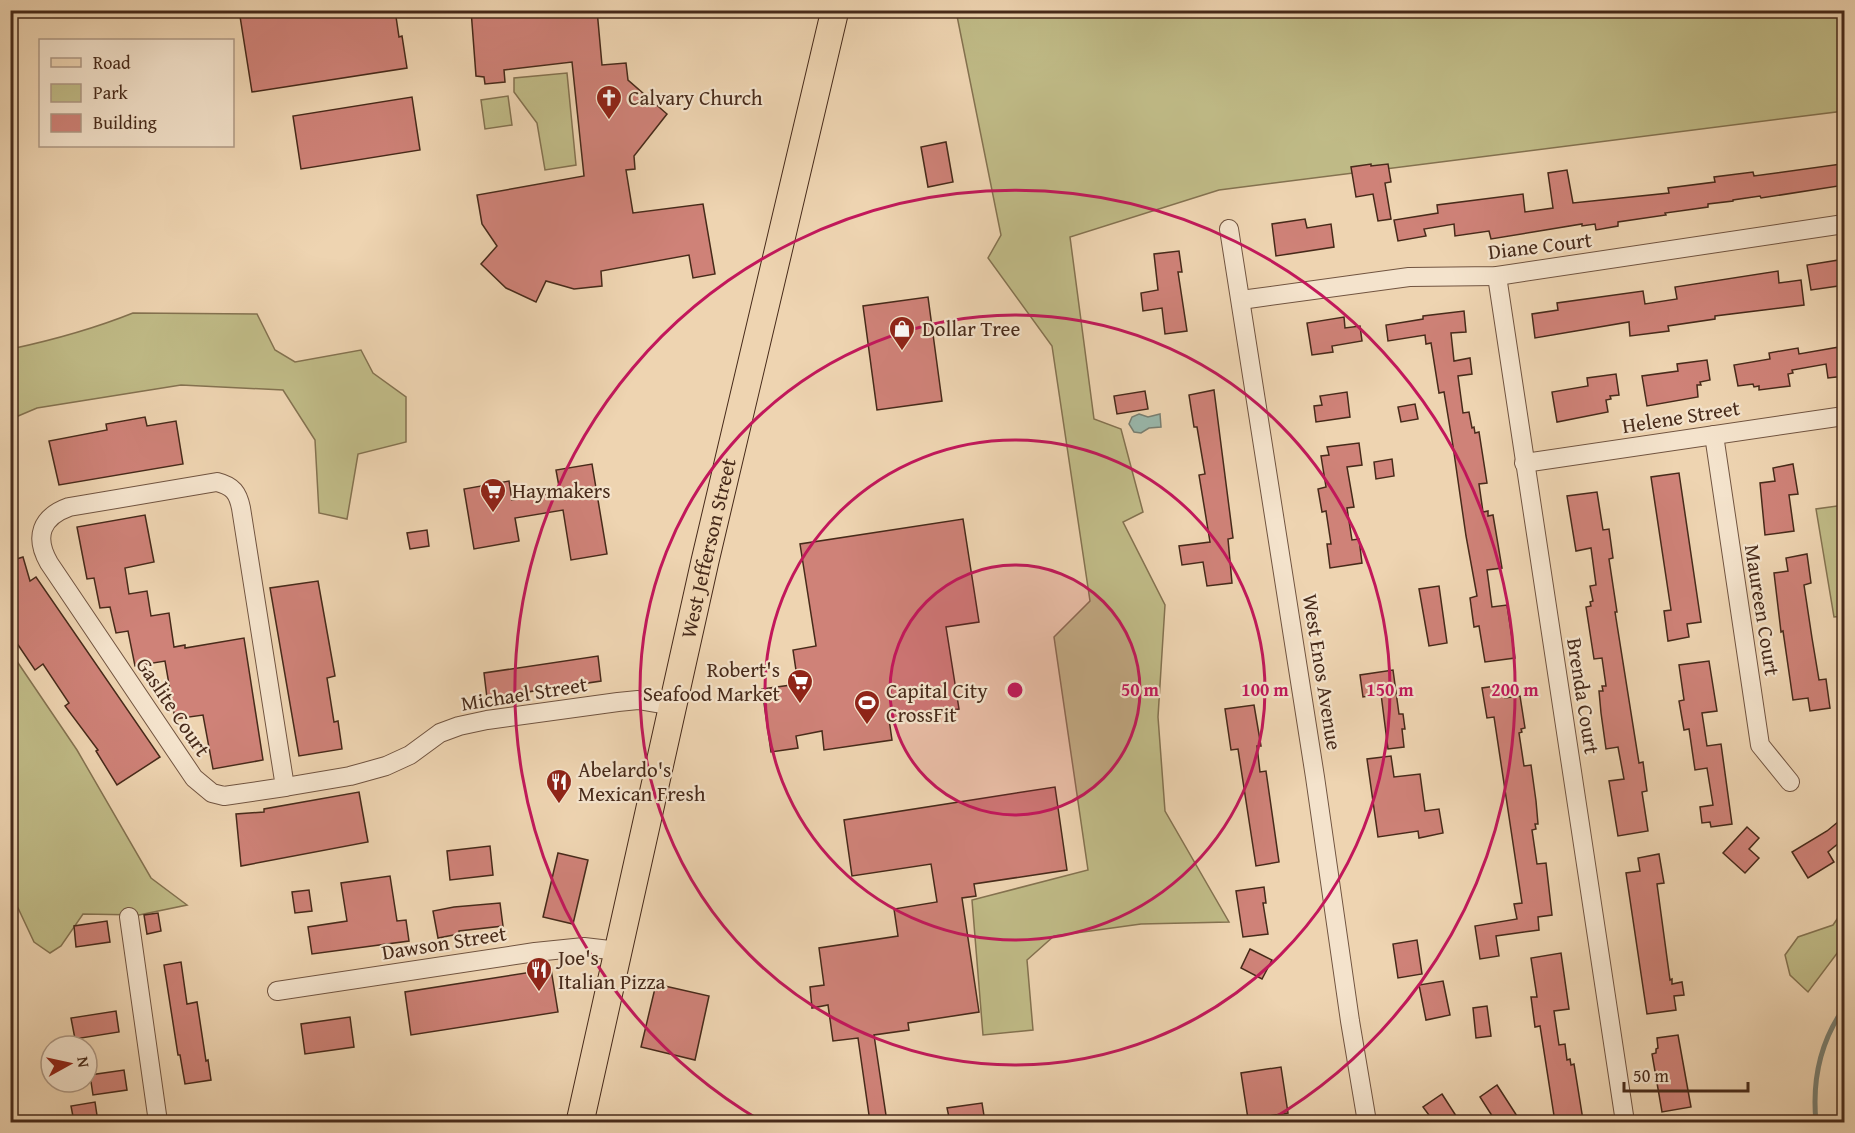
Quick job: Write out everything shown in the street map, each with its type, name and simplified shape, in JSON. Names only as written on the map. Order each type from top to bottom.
[{"type":"main road","name":"West Jefferson Street","points":[[580,1122],[673,706],[835,10]]},
{"type":"street","name":"Diane Court","points":[[1241,300],[1409,277],[1497,276],[1845,224]]},
{"type":"street","name":"West Enos Avenue","points":[[1229,229],[1367,1122]]},
{"type":"street","name":"Brenda Court","points":[[1497,276],[1625,1122]]},
{"type":"street","name":"Helene Street","points":[[1524,464],[1845,416]]},
{"type":"street","name":"Maureen Court","points":[[1714,435],[1760,745],[1790,782]]},
{"type":"street","name":"Gaslite Court","points":[[218,482],[228,485],[235,491],[241,508],[285,787],[224,796],[212,793],[194,778],[42,551],[40,541],[42,528],[50,516],[69,507],[206,483],[218,482]]},
{"type":"street","name":"Michael Street","points":[[285,787],[350,776],[386,766],[410,754],[440,733],[487,720],[638,700],[673,706]]},
{"type":"street","points":[[129,917],[158,1122]]},
{"type":"street","name":"Dawson Street","points":[[278,991],[534,952],[584,947],[618,951]]},
{"type":"green space","points":[[956,11],[1844,11],[1844,111],[1219,190],[1070,237],[1094,419],[1121,429],[1143,512],[1123,522],[1165,605],[1158,717],[1165,811],[1229,922],[1141,924],[1054,936],[1027,960],[1033,1030],[983,1035],[972,900],[1088,870],[1054,637],[1090,601],[1052,346],[988,258],[1001,235]]},
{"type":"green space","points":[[567,73],[576,165],[545,170],[537,123],[514,92],[514,78]]},
{"type":"green space","points":[[508,96],[512,125],[485,129],[481,100]]},
{"type":"green space","points":[[133,313],[257,314],[275,350],[295,362],[361,350],[373,373],[406,397],[406,442],[358,454],[347,519],[319,513],[315,440],[283,390],[181,385],[37,408],[11,419],[11,349],[73,334]]},
{"type":"green space","points":[[1844,505],[1844,616],[1834,617],[1816,509]]},
{"type":"green space","points":[[10,651],[77,750],[151,878],[187,905],[139,915],[83,914],[61,946],[50,953],[34,942],[18,908],[11,908]]},
{"type":"green space","points":[[1844,909],[1844,944],[1808,992],[1790,975],[1785,955],[1798,937],[1833,925]]},
{"type":"shaded area","points":[[1139,414],[1148,417],[1160,414],[1161,427],[1149,428],[1141,433],[1134,432],[1129,424],[1132,417]]},
{"type":"building","points":[[239,10],[395,10],[407,68],[252,92]]},
{"type":"building","points":[[471,10],[597,10],[602,65],[626,63],[628,80],[667,114],[634,156],[635,169],[626,170],[633,213],[703,204],[715,274],[693,278],[689,255],[601,271],[602,286],[574,289],[546,281],[536,302],[506,288],[481,264],[497,246],[482,224],[477,195],[584,176],[572,62],[504,70],[505,82],[485,84],[484,77],[476,76]]},
{"type":"building","points":[[412,97],[420,150],[301,169],[293,116]]},
{"type":"building","points":[[946,142],[953,182],[928,187],[921,147]]},
{"type":"building","points":[[1371,164],[1371,166],[1388,164],[1391,182],[1385,183],[1391,219],[1378,221],[1373,194],[1356,197],[1351,167]]},
{"type":"building","points":[[1841,164],[1845,185],[1708,204],[1708,207],[1618,222],[1618,226],[1596,230],[1595,224],[1582,226],[1582,224],[1491,239],[1489,231],[1455,236],[1454,224],[1424,229],[1426,236],[1398,241],[1394,220],[1438,213],[1437,205],[1523,194],[1525,212],[1553,208],[1548,173],[1567,170],[1573,203],[1669,193],[1668,188],[1715,182],[1714,177],[1753,172],[1754,176]]},
{"type":"building","points":[[1305,219],[1307,228],[1331,224],[1334,247],[1276,256],[1272,224]]},
{"type":"building","points":[[1179,251],[1182,272],[1178,272],[1187,331],[1165,334],[1162,308],[1143,311],[1141,293],[1158,290],[1154,254]]},
{"type":"building","points":[[1845,259],[1845,285],[1811,290],[1807,265]]},
{"type":"building","points":[[1778,271],[1779,283],[1801,280],[1804,305],[1715,316],[1715,319],[1668,326],[1669,331],[1630,336],[1629,322],[1535,338],[1532,314],[1558,310],[1557,303],[1643,291],[1645,304],[1677,299],[1675,287]]},
{"type":"building","points":[[928,297],[942,401],[877,410],[863,306]]},
{"type":"building","points":[[1464,311],[1466,332],[1451,333],[1454,361],[1470,358],[1472,374],[1458,376],[1463,413],[1469,412],[1472,428],[1474,427],[1475,433],[1479,432],[1487,483],[1479,484],[1483,512],[1488,511],[1488,516],[1493,515],[1502,568],[1487,570],[1492,607],[1507,605],[1515,658],[1485,662],[1479,626],[1474,627],[1470,598],[1477,596],[1444,392],[1439,393],[1431,343],[1426,344],[1425,335],[1388,341],[1386,325],[1423,319],[1423,316]]},
{"type":"building","points":[[1344,317],[1345,328],[1360,326],[1362,341],[1332,346],[1333,352],[1312,355],[1307,323]]},
{"type":"building","points":[[1845,346],[1845,376],[1828,378],[1826,364],[1792,370],[1793,373],[1788,374],[1790,386],[1759,390],[1759,386],[1754,387],[1753,384],[1738,386],[1734,365],[1770,359],[1769,353],[1798,348],[1799,354]]},
{"type":"building","points":[[1707,360],[1710,380],[1697,385],[1698,397],[1647,406],[1642,376],[1678,371],[1677,364]]},
{"type":"building","points":[[1616,374],[1619,395],[1610,396],[1611,399],[1606,400],[1608,412],[1557,422],[1552,392],[1588,386],[1587,378]]},
{"type":"building","points":[[1214,390],[1233,538],[1228,539],[1232,583],[1207,586],[1203,562],[1182,565],[1179,546],[1210,542],[1199,475],[1205,474],[1189,395]]},
{"type":"building","points":[[1145,391],[1148,409],[1117,414],[1114,396]]},
{"type":"building","points":[[1347,392],[1350,417],[1316,422],[1314,406],[1322,405],[1320,396]]},
{"type":"building","points":[[1415,404],[1418,419],[1401,422],[1398,407]]},
{"type":"building","points":[[145,417],[147,426],[176,421],[183,464],[59,485],[49,441],[107,430],[106,424]]},
{"type":"building","points":[[1359,443],[1362,465],[1347,467],[1354,507],[1347,508],[1352,540],[1359,539],[1362,563],[1330,568],[1327,544],[1331,544],[1326,511],[1322,512],[1318,489],[1326,487],[1321,456],[1329,455],[1327,447]]},
{"type":"building","points":[[1392,459],[1394,476],[1376,479],[1374,462]]},
{"type":"building","points":[[592,464],[607,554],[571,560],[563,510],[515,518],[519,541],[474,549],[464,489],[509,481],[512,500],[560,492],[556,470]]},
{"type":"building","points":[[1793,464],[1798,494],[1789,495],[1794,531],[1765,535],[1760,483],[1775,481],[1773,468]]},
{"type":"building","points":[[1679,473],[1701,622],[1687,624],[1689,637],[1668,641],[1664,611],[1671,610],[1651,477]]},
{"type":"building","points":[[1597,492],[1603,530],[1609,529],[1613,558],[1609,559],[1617,612],[1615,612],[1639,763],[1643,762],[1647,791],[1642,792],[1648,831],[1618,836],[1609,781],[1624,779],[1618,747],[1606,749],[1599,691],[1603,691],[1602,686],[1606,686],[1602,658],[1594,659],[1586,607],[1591,606],[1590,602],[1593,601],[1590,586],[1596,585],[1591,548],[1576,551],[1567,496]]},
{"type":"building","points":[[145,515],[154,562],[125,568],[129,594],[147,591],[151,616],[169,613],[174,647],[185,645],[185,648],[244,638],[263,760],[213,769],[203,715],[175,719],[165,661],[135,666],[128,631],[116,633],[110,607],[100,608],[94,578],[87,579],[77,527]]},
{"type":"building","points":[[963,519],[979,622],[946,627],[959,709],[889,719],[892,740],[824,750],[822,731],[796,736],[798,748],[771,752],[762,689],[798,684],[793,650],[816,646],[800,544]]},
{"type":"building","points":[[427,530],[429,546],[410,549],[407,533]]},
{"type":"building","points":[[1807,554],[1811,583],[1804,585],[1819,680],[1826,679],[1830,708],[1810,711],[1808,698],[1793,700],[1783,631],[1781,632],[1774,573],[1788,571],[1786,558]]},
{"type":"building","points":[[23,557],[30,581],[36,577],[160,757],[117,785],[96,751],[98,750],[65,706],[69,703],[43,664],[35,670],[10,633],[10,561]]},
{"type":"building","points":[[318,581],[335,676],[327,678],[334,722],[338,721],[342,749],[299,756],[270,588]]},
{"type":"building","points":[[1439,586],[1447,643],[1429,646],[1419,589]]},
{"type":"building","points":[[598,656],[601,681],[487,698],[484,673]]},
{"type":"building","points":[[1709,661],[1717,711],[1702,713],[1707,746],[1721,744],[1732,824],[1711,827],[1710,822],[1702,823],[1700,807],[1713,805],[1707,768],[1695,770],[1689,729],[1684,730],[1679,701],[1684,700],[1679,665]]},
{"type":"building","points":[[1393,670],[1399,714],[1403,714],[1404,747],[1388,749],[1381,694],[1363,697],[1360,675]]},
{"type":"building","points":[[1503,685],[1505,698],[1520,696],[1525,728],[1519,733],[1524,766],[1531,765],[1536,801],[1538,824],[1535,824],[1536,829],[1532,830],[1537,864],[1546,863],[1552,915],[1538,917],[1539,930],[1496,936],[1499,956],[1480,959],[1475,926],[1517,919],[1514,904],[1522,903],[1494,717],[1487,718],[1482,688]]},
{"type":"building","points":[[1254,705],[1261,746],[1257,746],[1260,772],[1266,771],[1279,862],[1256,866],[1238,749],[1231,750],[1225,709]]},
{"type":"building","points":[[1391,756],[1394,777],[1420,774],[1425,811],[1439,809],[1443,833],[1419,838],[1418,831],[1378,837],[1367,759]]},
{"type":"building","points":[[1055,787],[1067,870],[974,884],[976,896],[962,898],[979,1012],[908,1023],[909,1030],[874,1035],[887,1122],[870,1122],[858,1038],[833,1041],[828,1005],[812,1008],[810,987],[824,985],[819,948],[898,936],[894,909],[937,902],[931,864],[852,876],[844,820]]},
{"type":"building","points":[[359,792],[368,842],[241,866],[236,814],[264,812],[264,809]]},
{"type":"building","points":[[1845,816],[1845,838],[1828,852],[1834,862],[1808,878],[1792,852],[1827,831]]},
{"type":"building","points":[[1747,827],[1759,838],[1749,849],[1759,858],[1745,873],[1723,853]]},
{"type":"building","points":[[490,846],[493,875],[450,880],[447,851]]},
{"type":"building","points":[[558,853],[588,860],[573,924],[543,917]]},
{"type":"building","points":[[1659,854],[1664,883],[1657,884],[1670,980],[1672,979],[1672,984],[1682,982],[1684,995],[1674,996],[1676,1010],[1647,1014],[1626,873],[1640,871],[1638,858]]},
{"type":"building","points":[[390,876],[397,921],[406,920],[409,941],[312,954],[308,927],[347,921],[341,883]]},
{"type":"building","points":[[1264,887],[1266,903],[1263,903],[1268,934],[1243,937],[1236,891]]},
{"type":"building","points":[[309,890],[312,911],[295,913],[292,892]]},
{"type":"building","points":[[500,903],[503,926],[459,931],[459,934],[438,938],[433,911]]},
{"type":"building","points":[[158,913],[161,931],[147,934],[144,915]]},
{"type":"building","points":[[107,921],[110,942],[76,947],[74,926]]},
{"type":"building","points":[[1417,940],[1422,974],[1398,978],[1393,944]]},
{"type":"building","points":[[1250,949],[1272,960],[1262,979],[1241,968]]},
{"type":"building","points":[[1561,953],[1569,1009],[1554,1011],[1559,1045],[1565,1044],[1567,1060],[1570,1059],[1571,1065],[1574,1064],[1583,1120],[1555,1122],[1540,1026],[1535,1027],[1531,997],[1537,997],[1531,958]]},
{"type":"building","points":[[181,962],[187,1004],[197,1002],[211,1080],[185,1084],[180,1055],[178,1055],[164,965]]},
{"type":"building","points":[[551,969],[558,1012],[411,1035],[405,992]]},
{"type":"building","points":[[1443,981],[1450,1015],[1426,1020],[1419,985]]},
{"type":"building","points":[[656,984],[709,996],[695,1060],[641,1047]]},
{"type":"building","points":[[1487,1006],[1491,1036],[1476,1038],[1473,1008]]},
{"type":"building","points":[[116,1011],[119,1032],[99,1035],[74,1034],[71,1018]]},
{"type":"building","points":[[350,1017],[354,1047],[305,1054],[301,1024]]},
{"type":"building","points":[[1678,1035],[1691,1107],[1662,1112],[1652,1054],[1656,1053],[1658,1048],[1657,1038]]},
{"type":"building","points":[[1281,1067],[1288,1113],[1248,1119],[1241,1073]]},
{"type":"building","points":[[124,1070],[127,1090],[93,1095],[99,1094],[99,1074]]},
{"type":"building","points":[[1497,1085],[1517,1116],[1506,1122],[1496,1122],[1480,1097]]},
{"type":"building","points":[[1442,1094],[1460,1122],[1434,1122],[1423,1107]]},
{"type":"building","points":[[95,1102],[98,1122],[74,1122],[71,1106]]},
{"type":"building","points":[[982,1103],[985,1122],[950,1122],[947,1108]]},
{"type":"waterway","points":[[1816,1122],[1815,1092],[1820,1062],[1829,1034],[1844,1008]]},
{"type":"place","name":"Calvary Church","points":[[609,121]]},
{"type":"place","name":"Dollar Tree","points":[[902,352]]},
{"type":"place","name":"Haymakers","points":[[493,514]]},
{"type":"place","name":"Robert's Seafood Market","points":[[800,705]]},
{"type":"place","name":"Capital City CrossFit","points":[[867,726]]},
{"type":"place","name":"Abelardo's Mexican Fresh","points":[[559,805]]},
{"type":"place","name":"Joe's Italian Pizza","points":[[539,993]]}]
